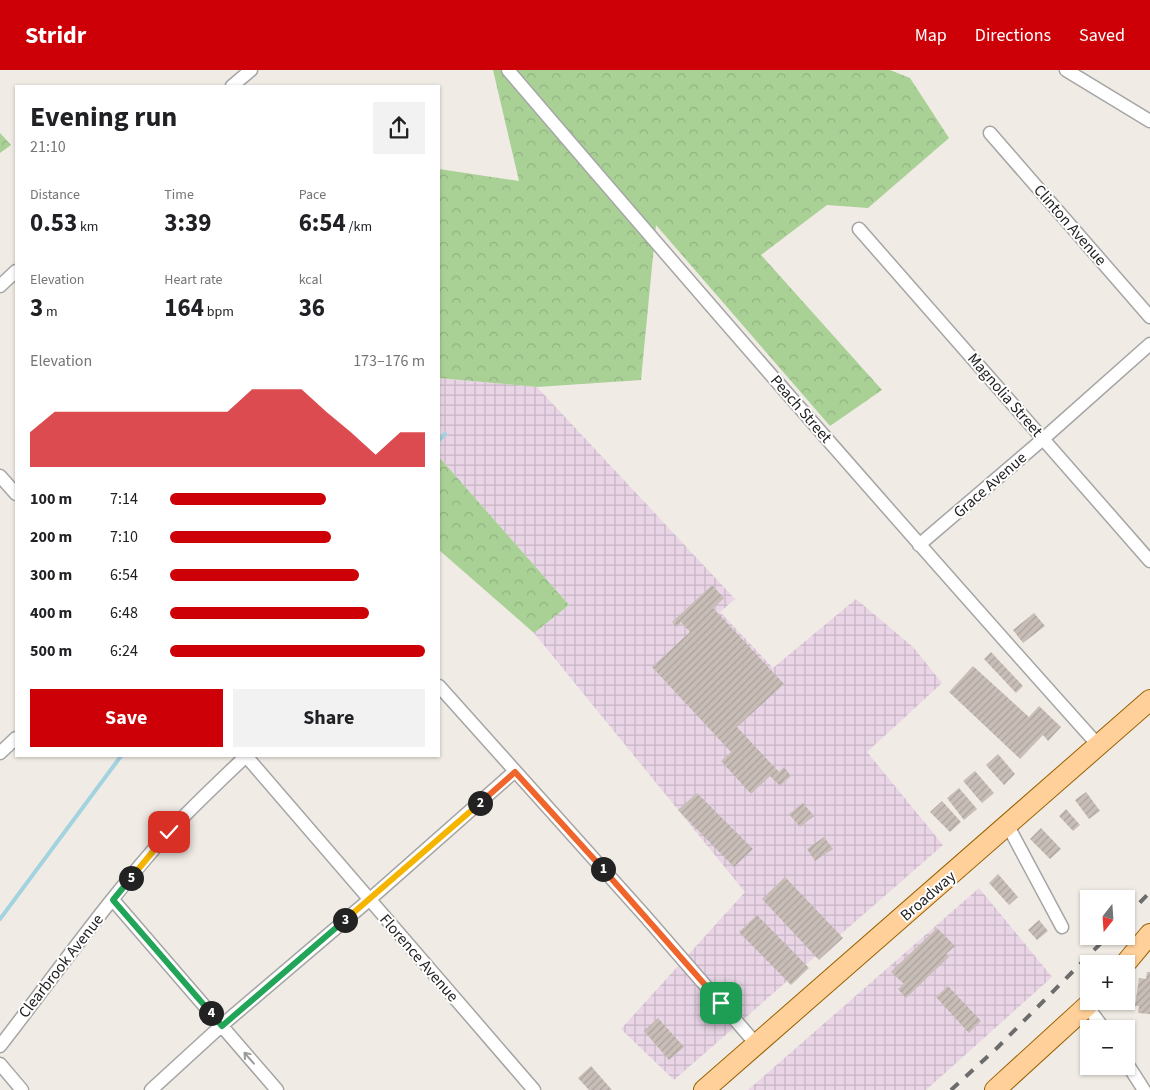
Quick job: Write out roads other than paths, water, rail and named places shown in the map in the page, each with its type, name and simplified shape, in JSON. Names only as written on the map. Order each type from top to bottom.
[{"type":"main road","name":"Broadway","points":[[704,1090],[1150,700]]},
{"type":"main road","points":[[1132,955],[1150,934]]},
{"type":"main road","points":[[995,1090],[1081,1010]]},
{"type":"main road","points":[[1012,1090],[1083,1010]]},
{"type":"street","points":[[233,85],[251,70]]},
{"type":"street","name":"Peach Street","points":[[508,70],[709,306],[1098,745]]},
{"type":"street","points":[[1066,70],[1150,121]]},
{"type":"street","name":"Clinton Avenue","points":[[990,133],[1150,317]]},
{"type":"street","name":"Magnolia Street","points":[[859,228],[1150,561]]},
{"type":"street","points":[[0,286],[15,273]]},
{"type":"street","name":"Grace Avenue","points":[[919,545],[1150,344]]},
{"type":"street","points":[[0,476],[15,493]]},
{"type":"street","points":[[440,687],[646,916],[757,1044]]},
{"type":"street","points":[[0,753],[15,739]]},
{"type":"street","name":"Clearbrook Avenue","points":[[0,1046],[113,900],[169,832],[198,801],[245,757]]},
{"type":"street","name":"Florence Avenue","points":[[247,757],[534,1090]]},
{"type":"street","points":[[151,1090],[515,772]]},
{"type":"street","points":[[1008,826],[1062,927]]},
{"type":"street","points":[[113,900],[277,1090]]},
{"type":"street","points":[[0,1064],[22,1090]]},
{"type":"street","points":[[1134,1075],[1144,1090]]},
{"type":"waterway","points":[[440,439],[445,434]]},
{"type":"waterway","points":[[0,919],[120,757]]},
{"type":"railway","points":[[1135,908],[1150,892]]},
{"type":"railway","points":[[951,1090],[997,1048],[1099,945]]}]
